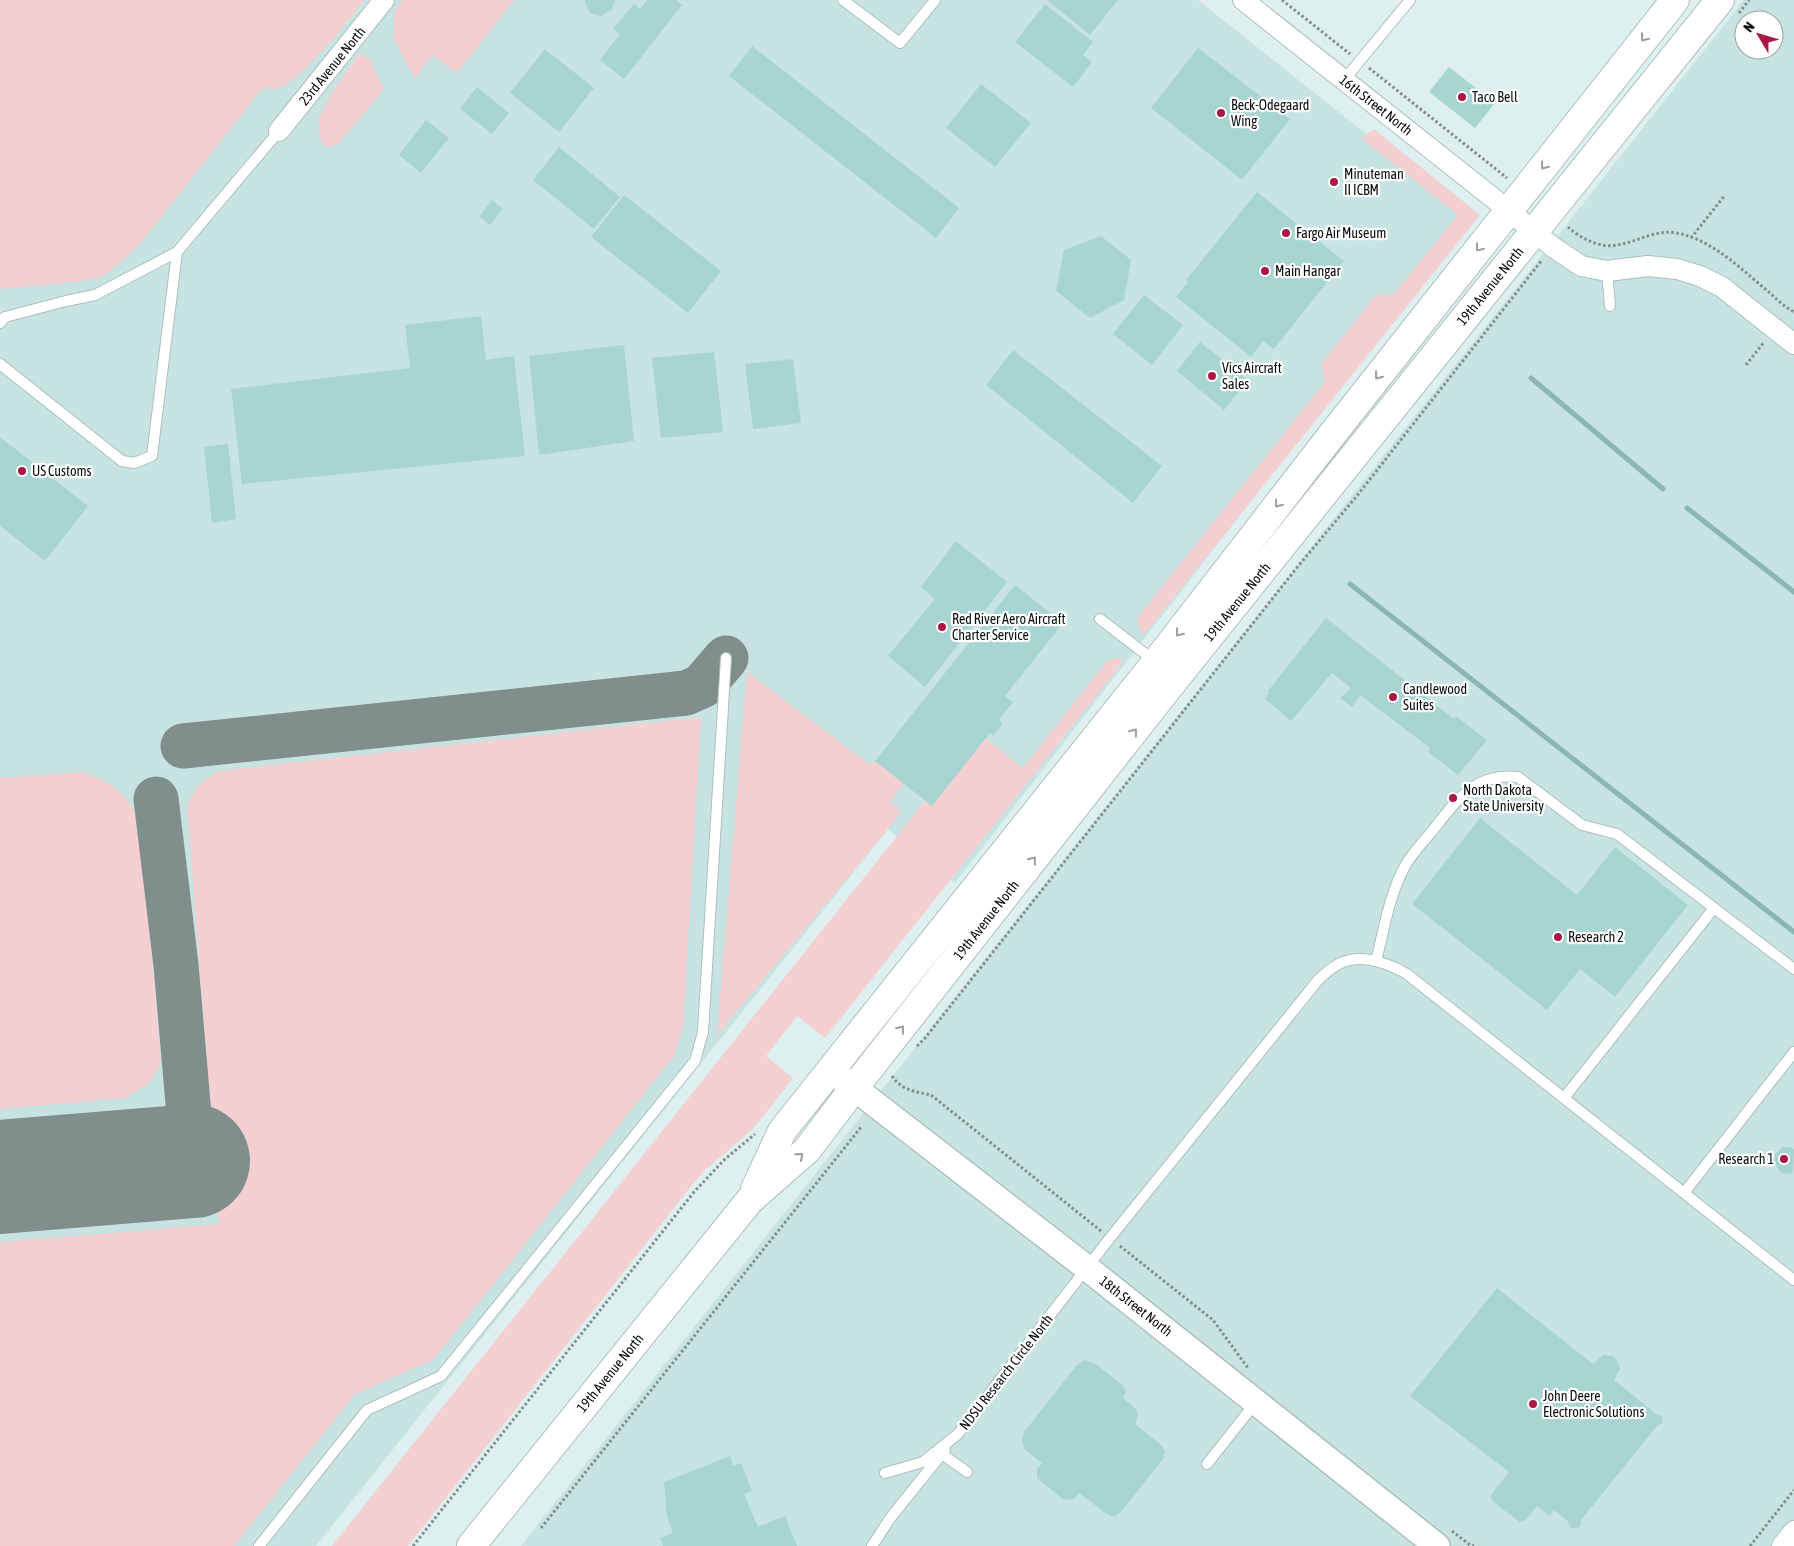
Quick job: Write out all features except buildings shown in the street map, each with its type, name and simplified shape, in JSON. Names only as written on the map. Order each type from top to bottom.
[{"type":"main road","name":"19th Avenue North","points":[[750,1200],[782,1131],[1156,662],[1674,0]]},
{"type":"main road","points":[[1694,32],[1696,9],[1703,0]]},
{"type":"main road","name":"19th Avenue North","points":[[471,1546],[750,1200],[807,1150],[1169,687],[1544,239],[1694,32],[1729,8]]},
{"type":"street","name":"23rd Avenue North","points":[[280,131],[384,0]]},
{"type":"street","name":"16th Street North","points":[[1243,0],[1544,239],[1581,266],[1607,271],[1648,266],[1677,269],[1700,276],[1722,287],[1794,344]]},
{"type":"street","name":"18th Street North","points":[[831,1070],[1087,1268],[1256,1402],[1442,1536]]},
{"type":"street","points":[[1782,1546],[1794,1531]]},
{"type":"lane","points":[[843,0],[900,43],[935,0]]},
{"type":"lane","points":[[1344,80],[1410,0]]},
{"type":"lane","points":[[0,323],[6,317],[95,295],[177,252],[280,131]]},
{"type":"lane","points":[[0,364],[122,461],[134,463],[152,456],[177,252]]},
{"type":"lane","points":[[1607,271],[1610,306]]},
{"type":"lane","points":[[1100,619],[1156,662]]},
{"type":"lane","points":[[258,1546],[367,1410],[441,1376],[694,1061],[702,1032],[726,658]]},
{"type":"lane","points":[[1794,969],[1617,834],[1582,825],[1518,777],[1506,776],[1487,779],[1473,786],[1459,797],[1405,866],[1393,896],[1376,961],[1391,965],[1407,974],[1794,1280]]},
{"type":"lane","points":[[1564,1098],[1714,908]]},
{"type":"lane","name":"NDSU Research Circle North","points":[[885,1473],[923,1462],[958,1434],[1110,1238],[1319,979],[1333,967],[1346,961],[1376,961]]},
{"type":"lane","points":[[1684,1193],[1794,1052]]},
{"type":"lane","points":[[1207,1464],[1256,1402]]},
{"type":"lane","points":[[872,1546],[891,1517],[958,1434]]},
{"type":"lane","points":[[942,1454],[967,1472]]},
{"type":"path","points":[[1282,0],[1508,179]]},
{"type":"path","points":[[1729,8],[1749,0]]},
{"type":"path","points":[[1691,238],[1725,195]]},
{"type":"path","points":[[912,1050],[925,1038],[1299,565],[1356,497],[1544,239],[1574,220]]},
{"type":"path","points":[[893,1069],[891,1074],[895,1081],[908,1090],[931,1095],[1213,1320],[1252,1373]]},
{"type":"path","points":[[541,1528],[862,1126]]},
{"type":"path","points":[[1750,1546],[1794,1490]]},
{"type":"path","points":[[1442,1536],[1474,1546]]},
{"type":"shaded area","points":[[0,0],[1198,0],[1471,217],[955,883],[888,829],[316,1546],[0,1546]]},
{"type":"shaded area","points":[[0,0],[365,0],[310,65],[285,85],[275,89],[263,87],[141,243],[121,262],[103,276],[83,281],[0,289]]},
{"type":"shaded area","points":[[402,0],[514,0],[457,73],[432,55],[415,79],[394,39],[394,13]]},
{"type":"shaded area","name":"North Dakota State University","points":[[1744,0],[1794,0],[1794,1546],[521,1546],[1734,13],[1734,60],[1784,60],[1784,10],[1736,10]]},
{"type":"shaded area","points":[[359,54],[369,58],[384,89],[337,145],[324,147],[319,135],[319,117],[334,89]]},
{"type":"shaded area","points":[[1374,129],[1480,215],[1144,635],[1138,625],[1138,617],[1325,382],[1321,364],[1376,295],[1392,296],[1458,215],[1361,138]]},
{"type":"shaded area","points":[[1117,658],[1124,661],[825,1038],[797,1016],[766,1056],[793,1078],[754,1128],[705,1170],[689,1189],[408,1546],[332,1546],[979,733],[1023,768],[1108,660]]},
{"type":"shaded area","points":[[747,672],[870,765],[875,761],[904,783],[890,802],[901,811],[888,829],[717,1035]]},
{"type":"shaded area","points":[[701,717],[683,1027],[674,1056],[433,1360],[355,1394],[234,1546],[0,1546],[0,1242],[219,1224],[187,804],[199,785],[218,771]]},
{"type":"shaded area","points":[[83,772],[105,782],[121,793],[132,808],[142,830],[161,1063],[149,1083],[126,1098],[0,1109],[0,778]]},
{"type":"waterway","points":[[1531,378],[1663,489]]},
{"type":"waterway","points":[[1687,508],[1794,592]]},
{"type":"waterway","points":[[1350,584],[1794,932]]},
{"type":"taxiway","points":[[183,746],[686,693],[702,686],[726,658]]},
{"type":"taxiway","points":[[156,799],[176,965],[193,1161]]},
{"type":"runway","points":[[0,1177],[193,1161]]},
{"type":"place","name":"Taco Bell","points":[[1462,97]]},
{"type":"place","name":"Beck-Odegaard Wing","points":[[1221,113]]},
{"type":"place","name":"Minuteman II ICBM","points":[[1334,182]]},
{"type":"place","name":"Fargo Air Museum","points":[[1286,233]]},
{"type":"place","name":"Main Hangar","points":[[1265,271]]},
{"type":"place","name":"Vics Aircraft Sales","points":[[1212,376]]},
{"type":"place","name":"US Customs","points":[[22,471]]},
{"type":"place","name":"Red River Aero Aircraft Charter Service","points":[[942,627]]},
{"type":"place","name":"Candlewood Suites","points":[[1393,697]]},
{"type":"place","name":"North Dakota State University","points":[[1453,798]]},
{"type":"place","name":"Research 2","points":[[1558,937]]},
{"type":"place","name":"Research 1","points":[[1784,1159]]},
{"type":"place","name":"John Deere Electronic Solutions","points":[[1533,1404]]}]
